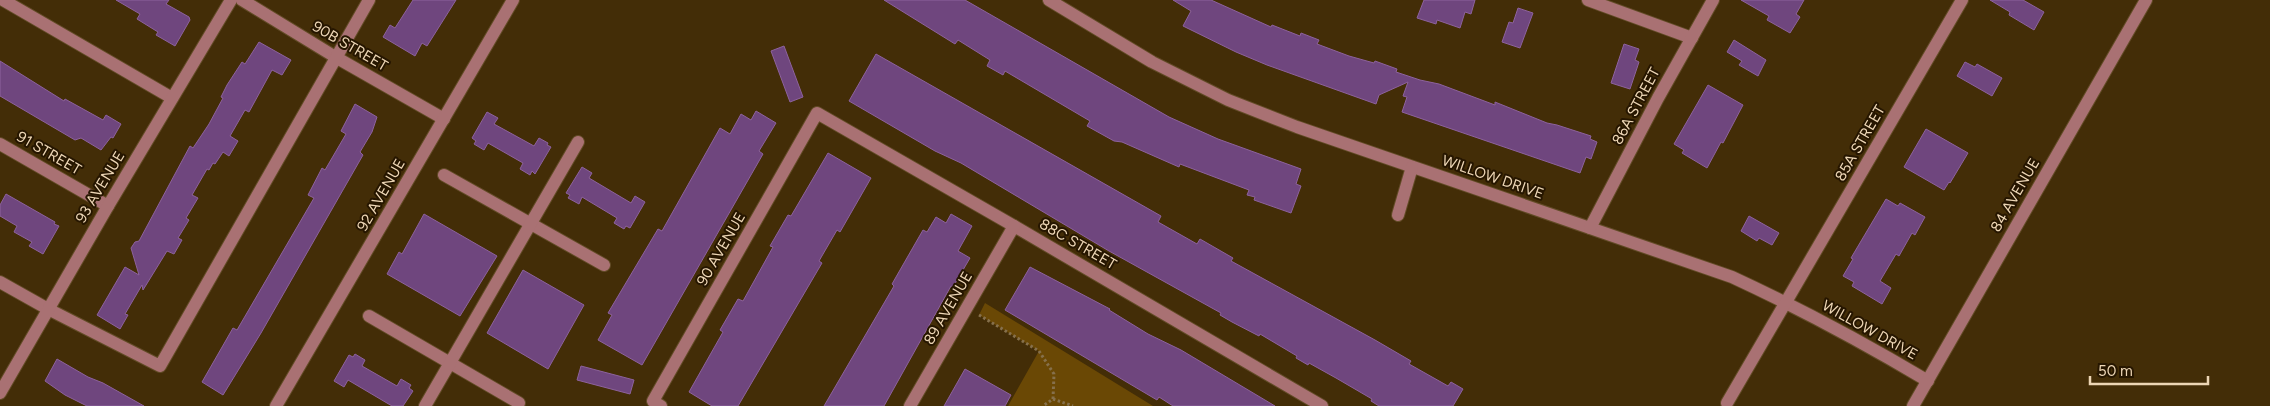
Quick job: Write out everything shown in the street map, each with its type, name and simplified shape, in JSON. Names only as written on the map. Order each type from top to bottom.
[{"type":"street","points":[[3,0],[172,98]]},
{"type":"street","name":"93 AVENUE","points":[[0,393],[108,206],[231,0]]},
{"type":"street","name":"90B STREET","points":[[242,0],[337,58],[444,119]]},
{"type":"street","points":[[0,282],[48,309],[160,366],[369,0]]},
{"type":"street","name":"92 AVENUE","points":[[277,406],[513,0]]},
{"type":"street","name":"WILLOW DRIVE","points":[[1049,0],[1152,62],[1228,100],[1298,127],[1732,277],[1785,302],[1928,381]]},
{"type":"street","points":[[1588,0],[1692,38]]},
{"type":"street","name":"86A STREET","points":[[1590,228],[1713,0]]},
{"type":"street","name":"85A STREET","points":[[1727,403],[1962,0]]},
{"type":"street","name":"84 AVENUE","points":[[1913,406],[2146,0]]},
{"type":"street","name":"88C STREET","points":[[817,113],[1322,406]]},
{"type":"street","name":"90 AVENUE","points":[[657,404],[817,113]]},
{"type":"street","points":[[425,406],[578,142]]},
{"type":"street","name":"91 STREET","points":[[0,144],[108,206]]},
{"type":"street","points":[[1398,215],[1412,167]]},
{"type":"street","points":[[444,175],[604,265]]},
{"type":"street","name":"89 AVENUE","points":[[910,406],[1014,226]]},
{"type":"street","points":[[369,316],[519,403]]},
{"type":"path","points":[[979,314],[1039,351],[1054,374],[1053,399]]},
{"type":"path","points":[[1043,406],[1053,399]]},
{"type":"path","points":[[1053,399],[1073,406]]},
{"type":"shaded area","points":[[985,303],[1153,406],[1008,406],[1039,351],[979,315]]},
{"type":"building","points":[[116,0],[169,0],[166,4],[189,17],[190,20],[175,46],[156,35],[158,32],[137,19],[140,14]]},
{"type":"building","points":[[413,0],[456,0],[427,46],[422,43],[415,56],[383,37],[390,25],[395,28]]},
{"type":"building","points":[[884,0],[965,0],[1169,117],[1218,139],[1301,169],[1296,184],[1301,186],[1291,213],[1254,200],[1255,197],[1247,195],[1249,190],[1180,164],[1179,167],[1122,142],[1114,141],[1087,126],[1090,121],[1005,71],[1003,75],[987,66],[990,60],[958,40],[955,44]]},
{"type":"building","points":[[1173,0],[1211,0],[1271,27],[1272,25],[1300,36],[1301,33],[1319,40],[1317,44],[1349,56],[1374,63],[1375,61],[1397,69],[1396,72],[1439,84],[1495,105],[1495,102],[1547,123],[1591,136],[1590,139],[1597,142],[1591,159],[1586,157],[1580,173],[1402,112],[1407,97],[1403,96],[1408,82],[1379,95],[1376,104],[1267,65],[1183,26],[1191,11]]},
{"type":"building","points":[[1424,0],[1475,0],[1471,14],[1465,12],[1460,28],[1437,20],[1436,24],[1417,18]]},
{"type":"building","points":[[1741,0],[1804,0],[1796,14],[1800,17],[1790,33],[1767,20],[1769,16]]},
{"type":"building","points":[[1990,0],[2023,0],[2044,12],[2034,30],[2009,15],[2010,12]]},
{"type":"building","points":[[1518,8],[1533,13],[1520,48],[1502,42],[1509,22],[1513,23]]},
{"type":"building","points":[[1734,40],[1766,60],[1758,76],[1739,65],[1742,61],[1727,52]]},
{"type":"building","points":[[259,42],[291,60],[282,75],[272,70],[249,112],[245,110],[230,136],[238,141],[229,156],[223,152],[215,164],[213,163],[209,170],[207,169],[192,195],[198,198],[186,218],[189,220],[178,238],[182,240],[174,254],[167,251],[143,290],[142,285],[125,314],[128,315],[120,329],[97,315],[125,267],[139,275],[131,248],[135,242],[139,241],[190,146],[193,148],[209,124],[223,98],[221,97],[227,85],[242,62],[245,64]]},
{"type":"building","points":[[1624,44],[1639,49],[1635,60],[1639,62],[1630,89],[1611,83]]},
{"type":"building","points":[[784,46],[803,97],[790,102],[771,51]]},
{"type":"building","points":[[876,54],[1161,216],[1158,222],[1197,244],[1200,239],[1233,258],[1231,261],[1411,361],[1409,364],[1448,386],[1451,382],[1463,389],[1453,406],[1379,406],[1371,401],[1372,399],[1309,363],[1308,365],[1296,358],[1297,356],[1260,334],[1259,336],[1232,322],[1220,315],[1221,313],[1109,251],[961,163],[935,151],[849,101]]},
{"type":"building","points":[[0,61],[64,101],[65,99],[103,120],[106,115],[121,124],[113,138],[111,137],[101,150],[81,138],[75,140],[0,96]]},
{"type":"building","points":[[1965,62],[1975,67],[1977,64],[2002,78],[1992,96],[1957,76]]},
{"type":"building","points":[[1708,85],[1743,105],[1707,168],[1682,153],[1684,150],[1674,144]]},
{"type":"building","points":[[355,104],[377,117],[372,132],[360,152],[363,155],[261,333],[223,395],[202,382],[233,328],[237,330],[314,198],[308,195],[322,168],[325,170],[346,134],[341,131]]},
{"type":"building","points":[[756,111],[776,123],[759,151],[763,154],[642,365],[598,340],[612,315],[608,313],[658,229],[662,231],[720,128],[730,134],[741,114],[751,120]]},
{"type":"building","points":[[487,112],[498,118],[494,124],[534,146],[539,138],[548,143],[547,145],[551,147],[535,174],[532,171],[530,175],[520,169],[523,163],[488,143],[484,150],[474,144],[476,141],[472,138]]},
{"type":"building","points":[[1926,129],[1968,153],[1944,190],[1904,167]]},
{"type":"building","points":[[828,153],[871,178],[840,232],[837,230],[819,261],[822,263],[738,406],[712,406],[689,392],[723,332],[720,330],[738,299],[743,301],[773,247],[770,246],[788,215],[791,216]]},
{"type":"building","points":[[582,167],[592,173],[589,178],[631,203],[635,196],[645,202],[630,228],[626,226],[624,229],[614,223],[617,218],[582,197],[579,204],[568,198],[570,195],[566,193]]},
{"type":"building","points":[[6,194],[59,226],[43,254],[29,246],[32,242],[14,232],[17,226],[0,216],[0,205]]},
{"type":"building","points":[[1886,199],[1898,206],[1900,203],[1925,217],[1915,235],[1912,233],[1899,256],[1896,254],[1880,281],[1891,288],[1882,304],[1852,286],[1854,282],[1843,276],[1853,259],[1851,258]]},
{"type":"building","points":[[424,214],[497,256],[460,316],[387,274],[399,252],[402,254]]},
{"type":"building","points":[[951,214],[972,226],[958,251],[970,258],[953,287],[951,286],[884,406],[824,406],[894,286],[892,284],[923,230],[927,232],[936,217],[946,223]]},
{"type":"building","points":[[1749,216],[1779,233],[1772,245],[1759,238],[1757,241],[1741,231]]},
{"type":"building","points":[[1030,267],[1110,309],[1148,334],[1181,350],[1275,406],[1173,406],[1159,397],[1157,400],[1005,310]]},
{"type":"building","points":[[523,270],[584,305],[548,369],[487,333]]},
{"type":"building","points":[[355,354],[365,360],[362,366],[397,386],[401,379],[411,385],[409,388],[413,391],[403,406],[392,406],[348,380],[344,387],[334,381],[349,355],[353,357]]},
{"type":"building","points":[[57,359],[144,406],[87,406],[65,395],[45,381]]},
{"type":"building","points":[[581,366],[634,380],[630,394],[577,380]]},
{"type":"building","points":[[965,369],[1011,395],[1005,406],[944,406]]}]
